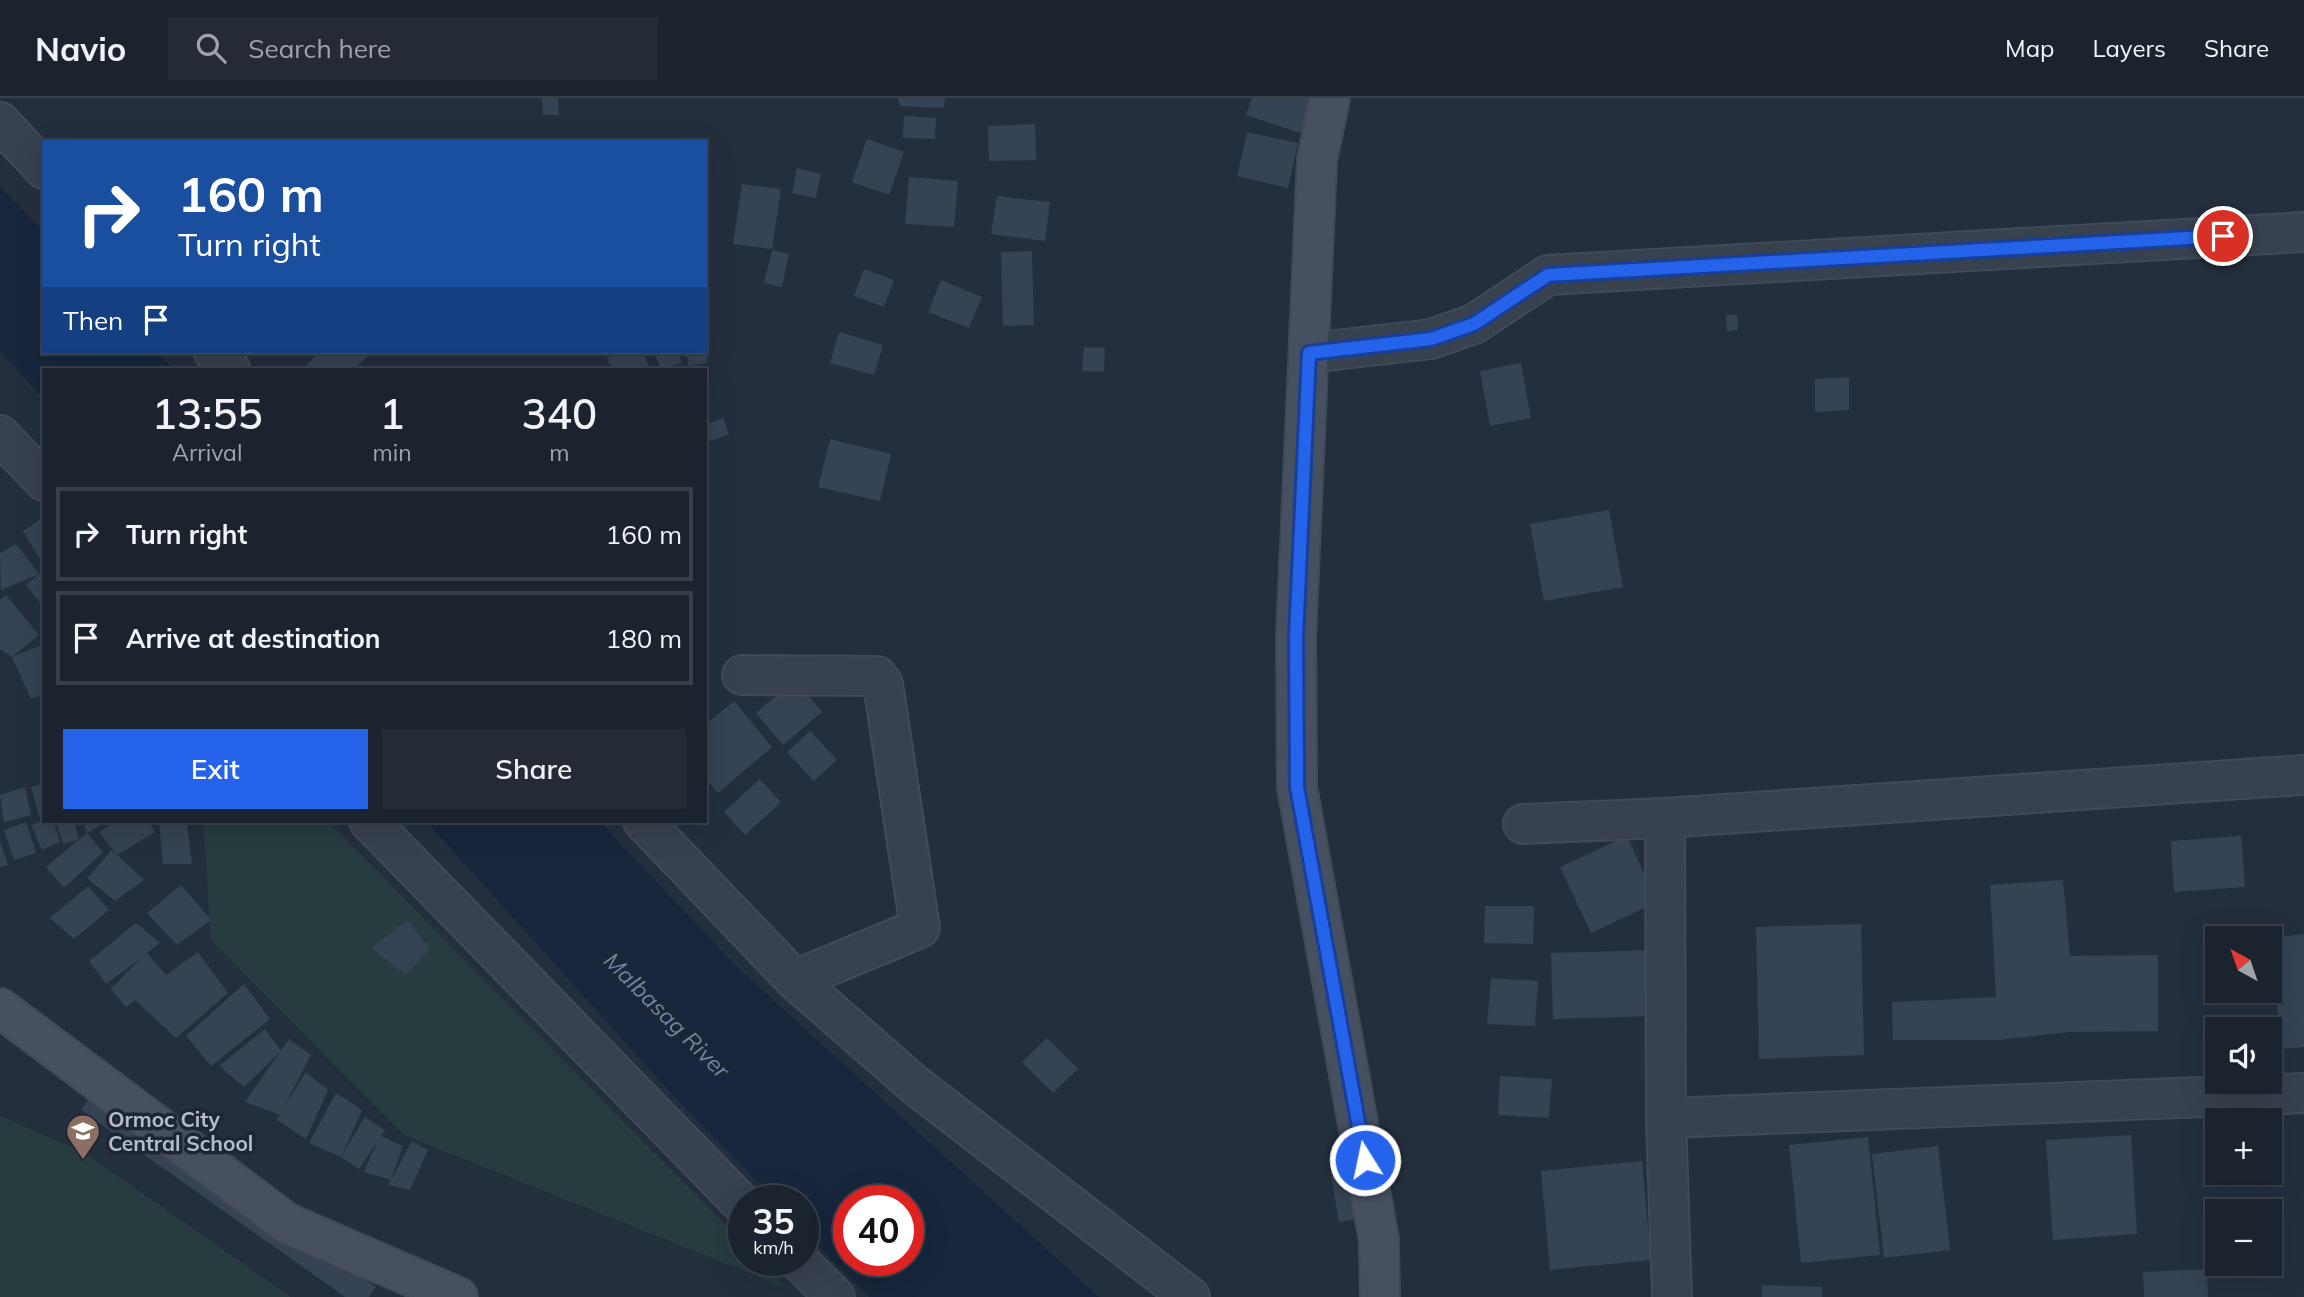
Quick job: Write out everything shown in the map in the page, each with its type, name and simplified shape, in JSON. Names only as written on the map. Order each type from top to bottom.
[{"type":"street","points":[[1330,98],[1317,160],[1296,638],[1297,787],[1379,1240],[1380,1297]]},
{"type":"street","points":[[0,122],[42,167]]},
{"type":"street","points":[[1309,353],[1431,339],[1474,324],[1548,275],[2304,232]]},
{"type":"street","points":[[216,354],[229,368]]},
{"type":"street","points":[[0,435],[42,479]]},
{"type":"street","points":[[742,675],[877,676],[883,684],[920,928],[796,980]]},
{"type":"street","points":[[1523,824],[1665,818],[2304,775]]},
{"type":"street","points":[[1665,818],[1667,1118],[1672,1297]]},
{"type":"street","points":[[371,823],[728,1190]]},
{"type":"street","points":[[645,823],[796,980],[915,1085],[1190,1297]]},
{"type":"street","points":[[0,1008],[287,1223],[458,1297]]},
{"type":"street","points":[[1667,1118],[2304,1093]]},
{"type":"street","points":[[814,1276],[835,1297]]},
{"type":"green space","points":[[203,823],[330,823],[728,1228],[728,1264],[404,1135],[211,940]]},
{"type":"green space","name":"Ormoc City Central School","points":[[0,1116],[85,1153],[291,1297],[0,1297]]},
{"type":"green space","points":[[757,1276],[775,1276],[787,1288]]},
{"type":"water","points":[[0,186],[42,230],[42,354],[159,354],[172,368],[42,368],[42,397],[0,352]]},
{"type":"water","name":"Malbasag River","points":[[428,823],[601,823],[737,967],[1099,1297],[869,1297],[848,1276],[924,1276],[924,1185],[833,1185],[833,1260],[819,1246],[819,1185],[760,1185],[680,1103]]},
{"type":"building","points":[[542,98],[558,98],[559,115],[543,115]]},
{"type":"building","points":[[899,98],[945,98],[944,108],[899,106]]},
{"type":"building","points":[[1252,98],[1316,98],[1303,134],[1246,115]]},
{"type":"building","points":[[904,116],[936,118],[935,139],[903,138]]},
{"type":"building","points":[[1035,124],[1036,160],[989,161],[988,126]]},
{"type":"building","points":[[1247,132],[1298,143],[1288,188],[1237,176]]},
{"type":"building","points":[[867,139],[904,152],[889,195],[852,182]]},
{"type":"building","points":[[797,168],[821,174],[816,198],[792,193]]},
{"type":"building","points":[[909,177],[958,181],[954,227],[905,224]]},
{"type":"building","points":[[742,184],[781,189],[772,249],[733,244]]},
{"type":"building","points":[[997,196],[1050,202],[1045,241],[991,234]]},
{"type":"building","points":[[772,250],[789,254],[782,287],[764,283]]},
{"type":"building","points":[[1032,251],[1034,325],[1003,326],[1001,252]]},
{"type":"building","points":[[864,269],[894,280],[884,307],[854,296]]},
{"type":"building","points":[[941,280],[982,297],[969,328],[928,312]]},
{"type":"building","points":[[1726,315],[1737,315],[1738,330],[1727,331]]},
{"type":"building","points":[[839,332],[883,345],[874,375],[830,363]]},
{"type":"building","points":[[1084,347],[1105,348],[1104,372],[1082,371]]},
{"type":"building","points":[[318,354],[370,354],[355,368],[303,368]]},
{"type":"building","points":[[617,354],[644,354],[650,368],[612,368],[607,358]]},
{"type":"building","points":[[655,354],[679,354],[682,363],[661,368]]},
{"type":"building","points":[[687,354],[706,354],[707,363],[688,366]]},
{"type":"building","points":[[1521,363],[1531,418],[1490,426],[1480,371]]},
{"type":"building","points":[[1849,377],[1849,410],[1815,412],[1815,379]]},
{"type":"building","points":[[723,418],[729,434],[707,442],[707,424]]},
{"type":"building","points":[[830,439],[891,454],[880,501],[818,487]]},
{"type":"building","points":[[1609,510],[1623,587],[1544,601],[1530,524]]},
{"type":"building","points":[[42,518],[42,562],[23,531]]},
{"type":"building","points":[[16,544],[39,574],[1,590],[0,553]]},
{"type":"building","points":[[42,572],[42,605],[26,585]]},
{"type":"building","points":[[6,595],[39,635],[12,657],[0,649],[0,600]]},
{"type":"building","points":[[42,645],[42,695],[31,699],[12,657]]},
{"type":"building","points":[[795,680],[822,712],[783,745],[756,713]]},
{"type":"building","points":[[734,701],[772,747],[718,793],[707,780],[707,723]]},
{"type":"building","points":[[810,731],[837,760],[814,781],[787,752]]},
{"type":"building","points":[[760,779],[781,802],[745,835],[724,812]]},
{"type":"building","points":[[42,784],[42,818],[40,819],[31,787]]},
{"type":"building","points":[[25,787],[31,815],[4,822],[0,795]]},
{"type":"building","points":[[42,821],[42,823],[54,823],[60,842],[42,850],[31,825]]},
{"type":"building","points":[[26,822],[36,853],[14,860],[4,830]]},
{"type":"building","points":[[57,823],[75,823],[79,839],[63,844]]},
{"type":"building","points":[[84,823],[105,823],[87,833]]},
{"type":"building","points":[[114,823],[149,823],[155,832],[117,855],[99,832]]},
{"type":"building","points":[[159,823],[187,825],[192,864],[163,864]]},
{"type":"building","points":[[87,833],[103,852],[64,888],[46,867]]},
{"type":"building","points":[[1627,836],[1657,902],[1591,933],[1560,867]]},
{"type":"building","points":[[2241,836],[2245,887],[2174,892],[2171,841]]},
{"type":"building","points":[[0,842],[8,865],[0,867]]},
{"type":"building","points":[[112,850],[144,880],[115,901],[87,878]]},
{"type":"building","points":[[2063,880],[2070,956],[2158,955],[2158,1031],[2070,1032],[1999,1040],[1893,1040],[1892,1002],[1996,997],[1990,885]]},
{"type":"building","points":[[181,885],[211,920],[177,945],[147,913]]},
{"type":"building","points":[[88,886],[109,910],[74,939],[50,918]]},
{"type":"building","points":[[1485,906],[1534,906],[1533,944],[1484,943]]},
{"type":"building","points":[[407,920],[430,949],[405,975],[372,948]]},
{"type":"building","points":[[136,923],[160,943],[147,953],[166,975],[198,952],[228,993],[176,1038],[135,1000],[126,1007],[111,989],[141,958],[106,984],[89,961]]},
{"type":"building","points":[[1861,924],[1864,1055],[1759,1059],[1756,927]]},
{"type":"building","points":[[2304,934],[2304,1047],[2282,1049],[2282,1017],[2278,1017],[2277,1003],[2282,1003],[2282,937]]},
{"type":"building","points":[[1654,950],[1656,1016],[1553,1019],[1551,953]]},
{"type":"building","points":[[1491,978],[1538,981],[1535,1026],[1487,1024]]},
{"type":"building","points":[[244,984],[270,1019],[211,1066],[186,1036]]},
{"type":"building","points":[[265,1029],[281,1051],[244,1087],[219,1066]]},
{"type":"building","points":[[1047,1038],[1078,1069],[1053,1093],[1022,1062]]},
{"type":"building","points":[[289,1039],[311,1055],[284,1107],[306,1072],[328,1090],[306,1139],[277,1120],[280,1115],[245,1102]]},
{"type":"building","points":[[1500,1076],[1552,1079],[1549,1118],[1498,1115]]},
{"type":"building","points":[[96,1089],[376,1287],[369,1297],[345,1297],[81,1110]]},
{"type":"building","points":[[336,1093],[362,1110],[341,1157],[309,1143]]},
{"type":"building","points":[[365,1117],[385,1130],[381,1136],[403,1146],[391,1180],[364,1172],[377,1142],[359,1169],[341,1157]]},
{"type":"building","points":[[2131,1135],[2137,1234],[2053,1240],[2046,1140]]},
{"type":"building","points":[[1868,1137],[1880,1255],[1801,1263],[1789,1145]]},
{"type":"building","points":[[412,1141],[428,1150],[410,1190],[388,1185]]},
{"type":"building","points":[[1938,1146],[1950,1250],[1884,1258],[1872,1154]]},
{"type":"building","points":[[1642,1161],[1651,1260],[1550,1270],[1541,1171]]},
{"type":"building","points":[[1356,1172],[1364,1218],[1339,1222],[1331,1176]]},
{"type":"building","points":[[2205,1269],[2208,1297],[2144,1297],[2143,1272]]},
{"type":"building","points":[[1762,1285],[1822,1287],[1822,1297],[1762,1297]]},
{"type":"place","name":"Ormoc City Central School","points":[[83,1161]]},
{"type":"route","points":[[1365,1160],[1297,787],[1296,638],[1309,353],[1431,339],[1474,324],[1548,275],[2223,236]]}]
